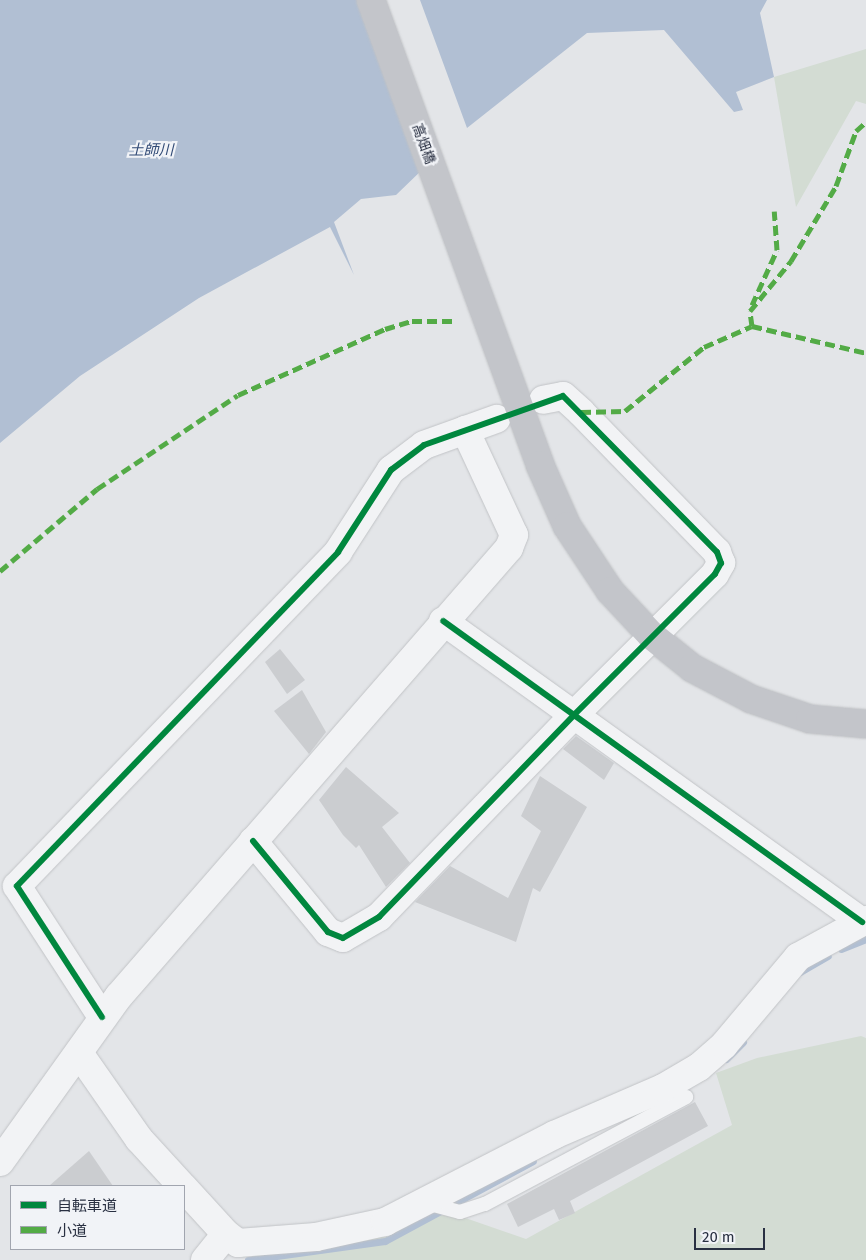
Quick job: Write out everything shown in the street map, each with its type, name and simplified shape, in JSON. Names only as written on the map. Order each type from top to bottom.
[{"type":"street","name":"高畑橋","points":[[371,0],[540,465],[567,526],[610,591],[651,635],[692,668],[751,699],[810,719],[866,724]]},
{"type":"street","points":[[253,841],[328,932],[343,938],[379,917],[651,635],[715,574],[721,563],[717,552],[562,396],[543,400]]},
{"type":"street","points":[[102,1017],[17,886],[338,552],[391,470],[424,445],[496,419]]},
{"type":"street","points":[[0,1162],[79,1053],[102,1017],[442,621],[509,548],[514,535],[465,430]]},
{"type":"street","points":[[185,1189],[226,1234],[238,1243],[316,1238],[385,1222],[699,1067],[798,957],[864,921],[442,621]]},
{"type":"street","points":[[79,1053],[139,1139],[181,1185]]},
{"type":"street","points":[[205,1260],[226,1234]]},
{"type":"lane","points":[[423,1202],[460,1212],[485,1204],[686,1098]]},
{"type":"shaded area","points":[[866,49],[866,104],[856,101],[796,207],[774,77]]},
{"type":"shaded area","points":[[861,1036],[866,1038],[866,1260],[250,1260],[253,1255],[425,1204],[526,1239],[732,1125],[716,1073],[757,1058]]},
{"type":"water","name":"土師川","points":[[0,0],[363,0],[425,167],[396,195],[361,199],[334,222],[354,275],[330,227],[199,298],[80,376],[0,443]]},
{"type":"water","points":[[420,0],[767,0],[760,13],[774,77],[736,92],[743,110],[734,112],[664,30],[587,33],[467,128]]},
{"type":"building","points":[[280,649],[305,680],[287,694],[265,662]]},
{"type":"building","points":[[302,690],[326,732],[309,754],[274,711]]},
{"type":"building","points":[[576,736],[614,763],[604,780],[563,749]]},
{"type":"building","points":[[346,767],[399,813],[382,827],[410,863],[386,887],[359,845],[356,848],[343,835],[319,800]]},
{"type":"building","points":[[540,776],[587,807],[540,892],[533,888],[516,942],[415,902],[450,866],[508,898],[541,831],[521,816]]},
{"type":"building","points":[[695,1102],[708,1126],[570,1201],[575,1213],[559,1220],[554,1209],[518,1227],[507,1204]]},
{"type":"building","points":[[89,1151],[112,1185],[50,1185]]},
{"type":"waterway","points":[[841,949],[866,939]]},
{"type":"waterway","points":[[800,972],[828,956]]},
{"type":"waterway","points":[[726,1059],[743,1042]]},
{"type":"waterway","points":[[248,1260],[385,1241],[533,1161]]},
{"type":"marked path","points":[[752,326],[750,311],[791,261],[836,186],[856,131],[866,122]]},
{"type":"marked path","points":[[752,305],[777,250],[774,211]]},
{"type":"marked path","points":[[0,571],[97,489],[238,395],[385,329],[412,321],[456,321]]},
{"type":"marked path","points":[[581,412],[625,411],[704,347],[752,326],[866,353]]},
{"type":"cycle path","points":[[102,1017],[17,886],[338,552],[391,470],[424,445],[563,396],[717,552],[721,563],[715,574],[574,715],[443,621]]},
{"type":"cycle path","points":[[253,841],[328,932],[343,938],[379,917],[574,715],[862,922]]}]
